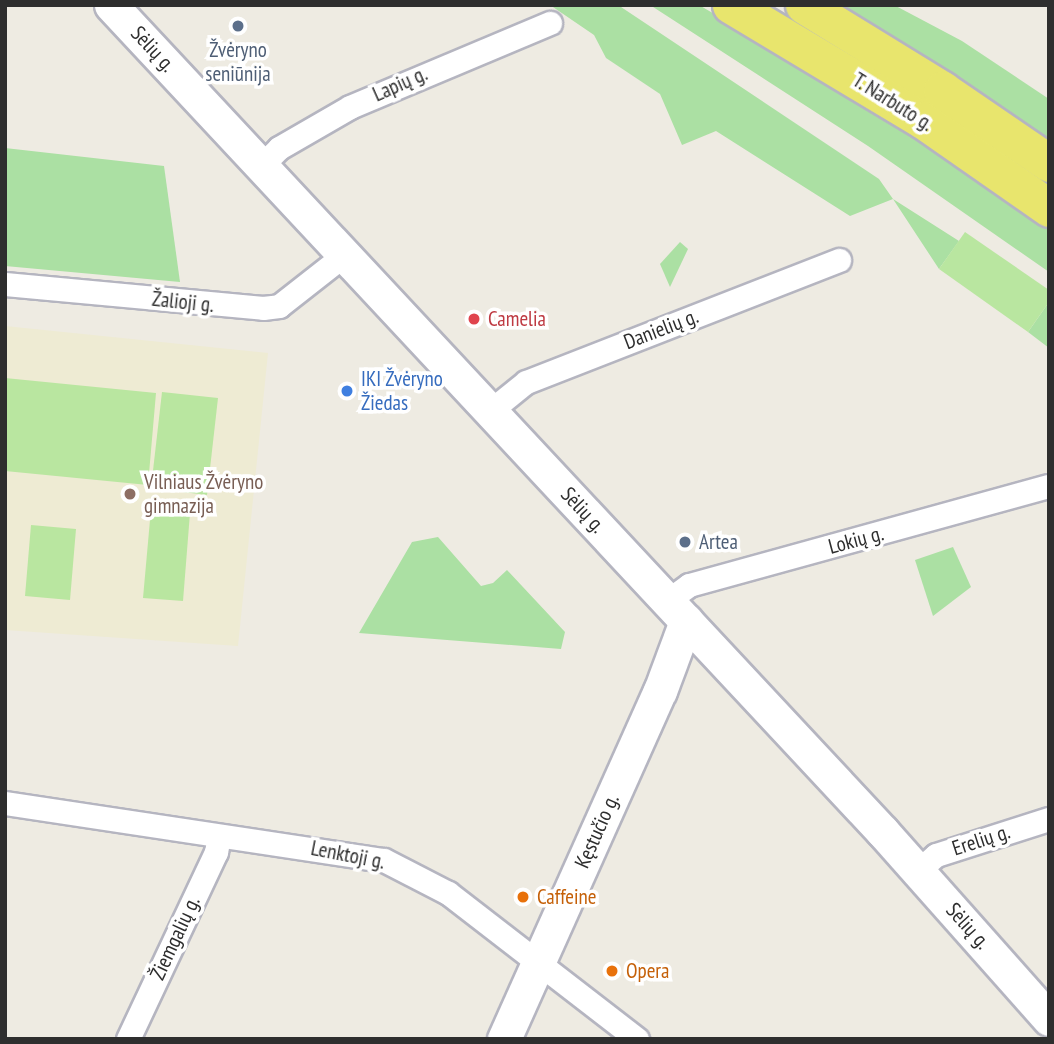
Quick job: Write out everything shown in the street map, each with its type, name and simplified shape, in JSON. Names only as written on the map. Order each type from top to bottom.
[{"type":"main road","name":"Sėlių g.","points":[[111,5],[918,871],[1049,1019]]},
{"type":"main road","name":"T. Narbuto g.","points":[[731,5],[923,120],[1049,208]]},
{"type":"main road","name":"T. Narbuto g.","points":[[804,5],[942,90],[1049,163]]},
{"type":"main road","name":"Kęstučio g.","points":[[503,1039],[660,691],[677,611]]},
{"type":"street","name":"Lapių g.","points":[[261,166],[279,148],[350,107],[550,23]]},
{"type":"street","name":"Žalioji g.","points":[[5,284],[264,308],[279,306],[344,255]]},
{"type":"street","name":"Danielių g.","points":[[490,411],[526,382],[839,260]]},
{"type":"street","name":"Lokių g.","points":[[677,611],[689,585],[1049,486]]},
{"type":"street","name":"Lenktoji g.","points":[[5,803],[351,853],[395,864],[448,893],[637,1039]]},
{"type":"street","name":"Erelių g.","points":[[918,871],[936,855],[1049,819]]},
{"type":"street","name":"Žiemgalių g.","points":[[128,1039],[216,852],[219,836]]},
{"type":"shaded area","name":"Vilniaus Žvėryno gimnazija","points":[[5,326],[268,353],[238,646],[5,630]]},
{"type":"green space","points":[[550,5],[618,5],[879,179],[893,199],[850,216],[716,131],[682,145],[660,94],[606,58],[594,35]]},
{"type":"green space","points":[[650,5],[699,5],[847,92],[1014,202],[1049,228],[1049,272],[868,146]]},
{"type":"green space","points":[[823,5],[894,5],[962,41],[1049,99],[1049,146]]},
{"type":"green space","points":[[5,148],[164,166],[180,282],[5,266]]},
{"type":"green space","points":[[893,199],[959,241],[939,269]]},
{"type":"green space","points":[[965,232],[1049,290],[1049,302],[1028,332],[939,269]]},
{"type":"green space","points":[[680,242],[688,249],[670,287],[660,264]]},
{"type":"green space","points":[[1049,302],[1049,348],[1028,332]]},
{"type":"green space","points":[[5,378],[156,393],[148,485],[5,471]]},
{"type":"green space","points":[[162,392],[218,398],[207,495],[151,488]]},
{"type":"green space","points":[[151,509],[190,513],[183,601],[143,598]]},
{"type":"green space","points":[[31,525],[76,529],[70,600],[25,596]]},
{"type":"green space","points":[[438,537],[481,586],[493,583],[507,570],[565,632],[561,649],[359,633],[412,542]]},
{"type":"green space","points":[[953,547],[971,587],[933,616],[915,560]]},
{"type":"place","name":"Žvėryno seniūnija","points":[[238,26]]},
{"type":"place","name":"Camelia","points":[[474,319]]},
{"type":"place","name":"IKI Žvėryno Žiedas","points":[[347,391]]},
{"type":"place","name":"Vilniaus Žvėryno gimnazija","points":[[130,494]]},
{"type":"place","name":"Artea","points":[[685,542]]},
{"type":"place","name":"Caffeine","points":[[523,897]]},
{"type":"place","name":"Opera","points":[[612,971]]}]
